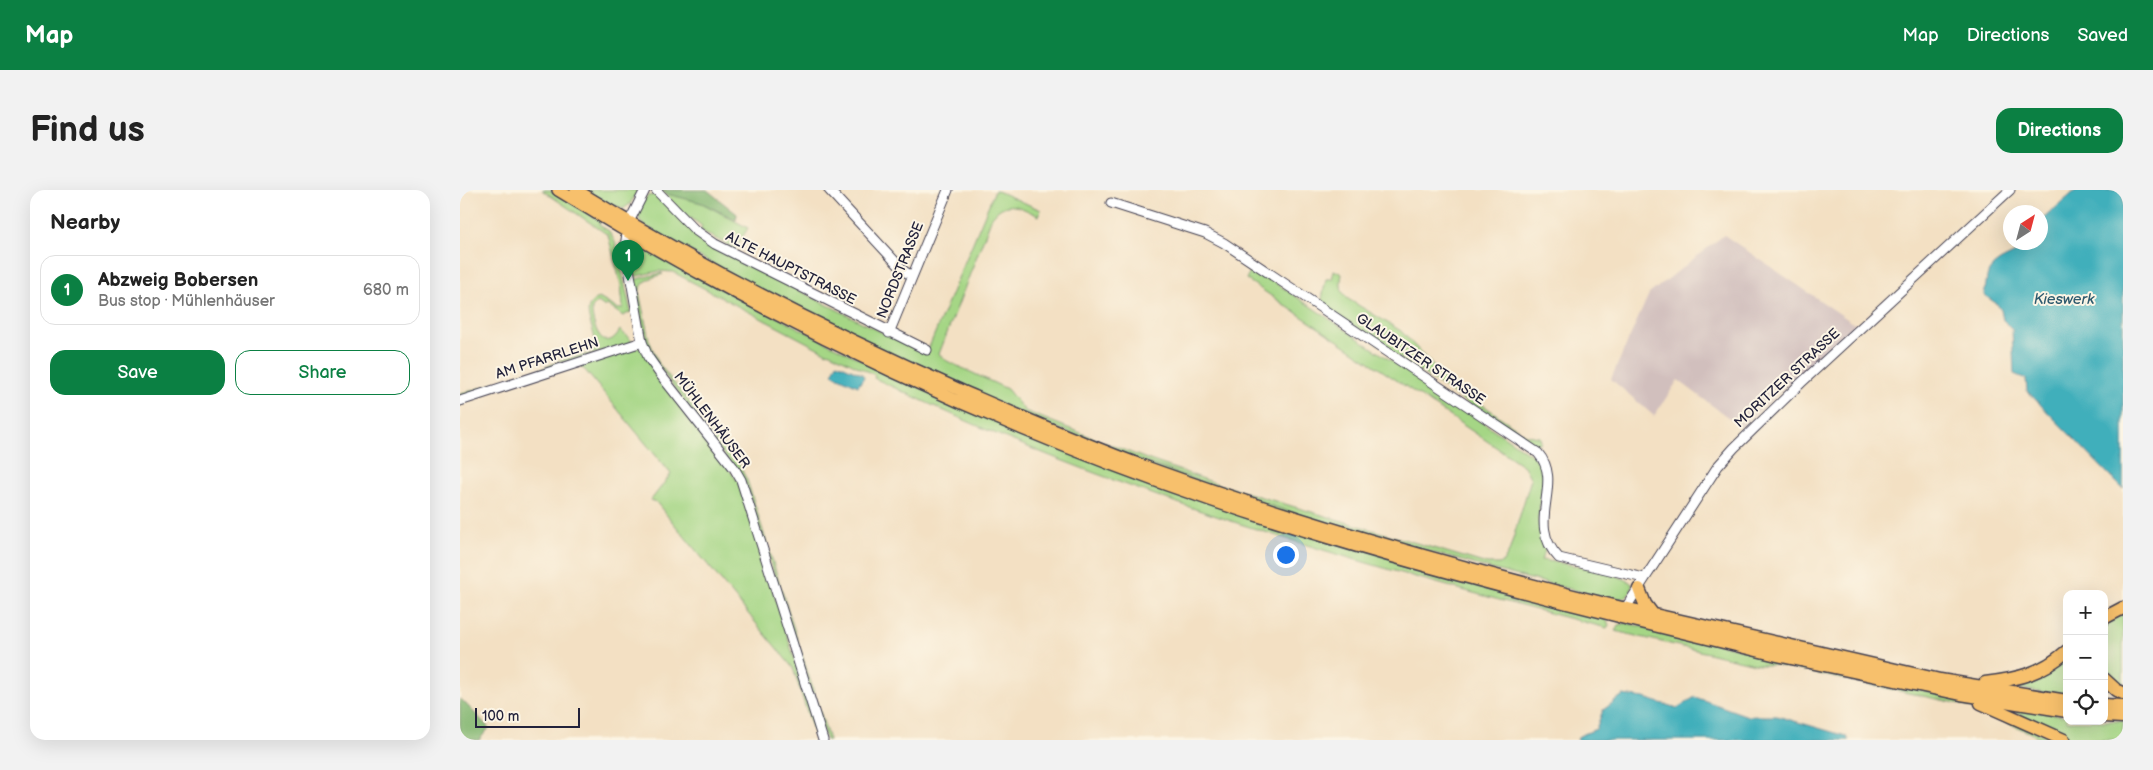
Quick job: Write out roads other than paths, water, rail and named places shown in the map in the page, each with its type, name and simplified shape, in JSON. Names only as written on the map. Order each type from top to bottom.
[{"type":"highway","points":[[1641,584],[1645,604],[1654,616]]},
{"type":"highway","points":[[2108,618],[2123,608]]},
{"type":"highway","points":[[1623,613],[1654,616],[1940,680],[2063,700]]},
{"type":"highway","points":[[1623,613],[1776,655],[1961,694],[2063,710]]},
{"type":"highway","points":[[1970,685],[2017,679],[2044,668],[2063,654]]},
{"type":"highway","points":[[2106,680],[2116,690],[2123,693]]},
{"type":"highway","points":[[1961,694],[2064,740]]},
{"type":"highway","points":[[2108,705],[2123,706]]},
{"type":"highway","points":[[2108,716],[2123,717]]},
{"type":"main road","points":[[558,190],[871,351],[1038,424],[1148,468],[1354,536],[1623,613]]},
{"type":"main road","points":[[576,190],[627,226]]},
{"type":"street","points":[[627,226],[645,190]]},
{"type":"street","name":"ALTE HAUPTSTRASSE","points":[[656,190],[695,230],[708,240],[889,333],[927,350]]},
{"type":"street","points":[[829,190],[904,271],[912,276]]},
{"type":"street","name":"NORDSTRASSE","points":[[889,333],[948,190]]},
{"type":"street","name":"MORITZER STRASSE","points":[[1623,613],[1718,466],[1734,448],[1801,383],[2010,190]]},
{"type":"street","name":"GLAUBITZER STRASSE","points":[[1111,203],[1205,233],[1224,243],[1538,453],[1548,468],[1549,477],[1543,519],[1547,542],[1553,552],[1559,558],[1641,584]]},
{"type":"street","name":"MÜHLENHÄUSER","points":[[627,226],[625,254],[642,342],[648,357],[660,374],[734,468],[741,480],[823,740]]},
{"type":"street","name":"AM PFARRLEHN","points":[[460,401],[642,342]]},
{"type":"water","name":"Kieswerk","points":[[2076,190],[2123,190],[2123,489],[2027,391],[2026,379],[2014,374],[2012,329],[2003,320],[2001,310],[1997,304],[1984,295],[1988,273],[1998,262],[2021,250],[2048,250],[2048,214]]},
{"type":"water","points":[[837,363],[862,374],[864,377],[858,386],[832,374]]},
{"type":"water","points":[[1623,695],[1644,698],[1677,708],[1695,697],[1748,716],[1777,716],[1846,736],[1849,740],[1577,740],[1579,736],[1596,729],[1603,710]]},
{"type":"place","name":"Abzweig Bobersen","points":[[628,281]]}]
